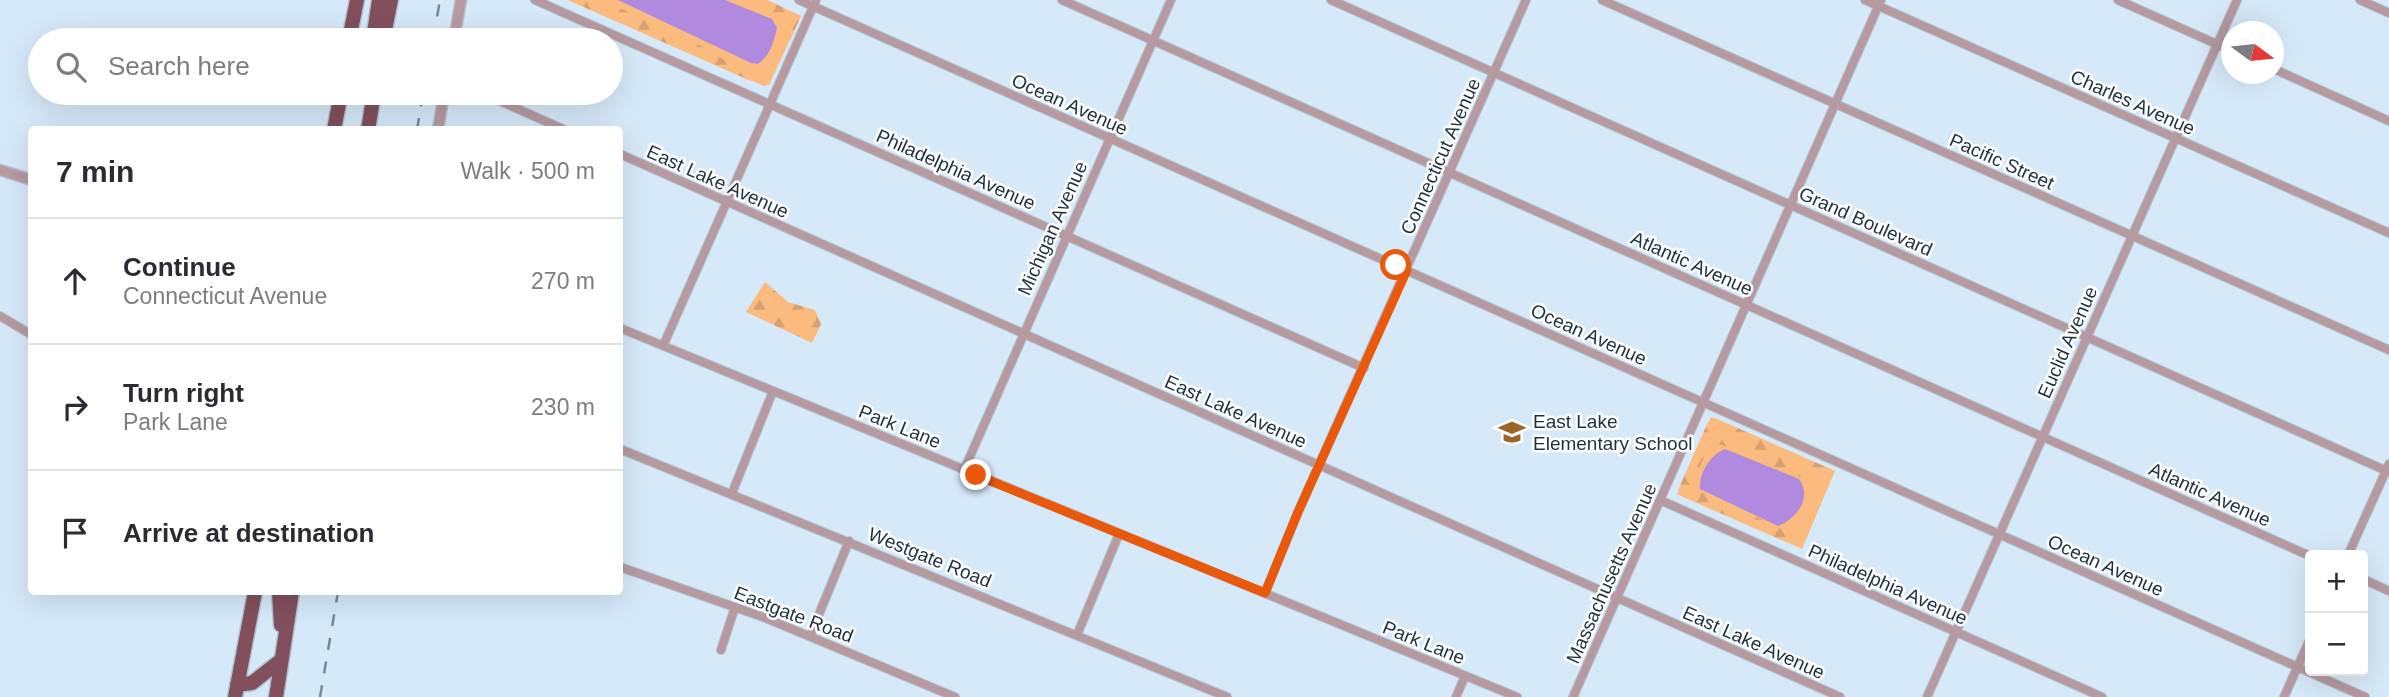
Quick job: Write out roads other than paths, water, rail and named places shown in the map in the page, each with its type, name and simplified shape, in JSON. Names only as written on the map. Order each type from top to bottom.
[{"type":"highway","points":[[351,28],[357,0]]},
{"type":"highway","points":[[375,28],[379,0]]},
{"type":"highway","points":[[385,28],[391,0]]},
{"type":"highway","points":[[335,126],[339,105]]},
{"type":"highway","points":[[368,105],[368,126]]},
{"type":"highway","points":[[368,126],[372,105]]},
{"type":"highway","points":[[236,691],[254,595]]},
{"type":"highway","points":[[279,595],[283,644]]},
{"type":"highway","points":[[276,697],[291,595]]},
{"type":"highway","points":[[236,691],[266,675],[280,662]]},
{"type":"highway","points":[[236,691],[249,697]]},
{"type":"street","points":[[456,28],[461,0]]},
{"type":"street","name":"Philadelphia Avenue","points":[[535,0],[598,28]]},
{"type":"street","name":"Ocean Avenue","points":[[799,0],[815,3],[1110,138],[2365,697]]},
{"type":"street","name":"Atlantic Avenue","points":[[1062,0],[2305,554]]},
{"type":"street","name":"Michigan Avenue","points":[[964,470],[1171,0]]},
{"type":"street","name":"Grand Boulevard","points":[[1331,0],[2388,469]]},
{"type":"street","name":"Connecticut Avenue","points":[[1265,593],[1526,0]]},
{"type":"street","name":"Pacific Street","points":[[1602,0],[2389,350]]},
{"type":"street","name":"Charles Avenue","points":[[1865,0],[1880,3],[2389,233]]},
{"type":"street","points":[[2118,0],[2221,46]]},
{"type":"street","name":"Euclid Avenue","points":[[1927,697],[2237,0]]},
{"type":"street","points":[[2360,0],[2389,13]]},
{"type":"street","points":[[663,346],[815,3]]},
{"type":"street","name":"Massachusetts Avenue","points":[[1573,697],[1880,3]]},
{"type":"street","name":"Philadelphia Avenue","points":[[623,39],[1364,368]]},
{"type":"street","points":[[2284,74],[2389,121]]},
{"type":"street","points":[[439,126],[442,105]]},
{"type":"street","points":[[509,105],[556,126]]},
{"type":"street","name":"East Lake Avenue","points":[[623,155],[1840,697]]},
{"type":"street","points":[[0,170],[28,179]]},
{"type":"street","points":[[0,316],[28,333]]},
{"type":"street","name":"Park Lane","points":[[623,329],[1517,697]]},
{"type":"street","points":[[732,493],[774,391]]},
{"type":"street","name":"Westgate Road","points":[[623,450],[1227,697]]},
{"type":"street","points":[[2350,550],[2388,469]]},
{"type":"street","name":"Philadelphia Avenue","points":[[1660,500],[2102,697]]},
{"type":"street","points":[[1077,635],[1119,534]]},
{"type":"street","points":[[810,636],[849,541]]},
{"type":"street","name":"Eastgate Road","points":[[623,567],[810,636],[956,697]]},
{"type":"street","points":[[2368,581],[2389,591]]},
{"type":"street","points":[[721,650],[735,607]]},
{"type":"street","points":[[2284,697],[2305,651]]},
{"type":"street","points":[[1456,697],[1465,676]]},
{"type":"railway","points":[[435,28],[440,0]]},
{"type":"railway","points":[[418,126],[421,105]]},
{"type":"railway","points":[[320,697],[337,595]]},
{"type":"place","name":"East Lake Elementary School","points":[[1512,432]]}]
